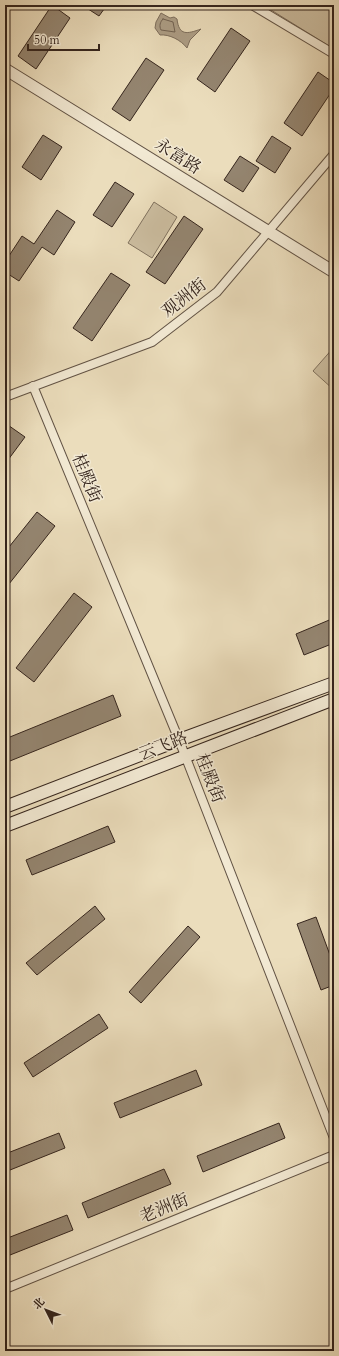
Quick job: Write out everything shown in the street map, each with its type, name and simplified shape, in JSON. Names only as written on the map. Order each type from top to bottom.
[{"type":"main road","name":"云飞路","points":[[5,807],[179,740],[334,683]]},
{"type":"main road","name":"云飞路","points":[[5,826],[334,699]]},
{"type":"street","points":[[252,5],[334,54]]},
{"type":"street","name":"永富路","points":[[5,69],[334,272]]},
{"type":"street","name":"观洲街","points":[[5,397],[152,342],[217,292],[270,232],[334,154]]},
{"type":"street","name":"桂殿街","points":[[33,386],[179,740],[334,1138]]},
{"type":"street","name":"老洲街","points":[[5,1289],[334,1155]]},
{"type":"shaded area","points":[[263,5],[334,5],[334,49]]},
{"type":"shaded area","points":[[154,202],[177,217],[152,258],[128,243]]},
{"type":"shaded area","points":[[334,347],[334,390],[313,371]]},
{"type":"water","points":[[161,13],[170,18],[174,17],[177,19],[178,25],[184,32],[188,33],[201,29],[190,40],[187,48],[182,42],[175,38],[167,35],[160,35],[155,28],[156,22]]},
{"type":"building","points":[[52,5],[70,18],[36,69],[18,56]]},
{"type":"building","points":[[82,5],[107,5],[99,16]]},
{"type":"building","points":[[231,28],[250,41],[215,92],[197,79]]},
{"type":"building","points":[[146,58],[164,70],[130,121],[112,109]]},
{"type":"building","points":[[318,72],[334,83],[334,88],[302,136],[284,123]]},
{"type":"building","points":[[43,135],[62,147],[41,180],[22,167]]},
{"type":"building","points":[[272,136],[291,148],[275,173],[256,161]]},
{"type":"building","points":[[240,156],[259,168],[243,192],[224,180]]},
{"type":"building","points":[[115,182],[134,194],[112,227],[93,215]]},
{"type":"building","points":[[57,210],[75,222],[54,255],[42,247],[19,281],[5,272],[5,262],[22,236],[34,244]]},
{"type":"building","points":[[184,216],[203,229],[165,284],[146,272]]},
{"type":"building","points":[[111,273],[130,285],[92,341],[73,328]]},
{"type":"building","points":[[5,423],[25,437],[5,464]]},
{"type":"building","points":[[37,512],[55,526],[5,589],[5,552]]},
{"type":"building","points":[[74,593],[92,607],[34,682],[16,668]]},
{"type":"building","points":[[334,618],[334,643],[304,655],[296,634]]},
{"type":"building","points":[[113,695],[121,716],[5,763],[5,739]]},
{"type":"building","points":[[108,826],[115,842],[32,875],[26,860]]},
{"type":"building","points":[[95,906],[105,919],[37,975],[26,963]]},
{"type":"building","points":[[316,917],[334,966],[334,985],[321,990],[297,924]]},
{"type":"building","points":[[188,926],[200,937],[141,1003],[129,992]]},
{"type":"building","points":[[99,1014],[108,1028],[33,1077],[24,1063]]},
{"type":"building","points":[[196,1070],[202,1085],[120,1118],[114,1103]]},
{"type":"building","points":[[279,1123],[285,1138],[203,1172],[197,1156]]},
{"type":"building","points":[[59,1133],[65,1148],[5,1172],[5,1154]]},
{"type":"building","points":[[164,1169],[171,1184],[88,1218],[82,1203]]},
{"type":"building","points":[[67,1215],[73,1230],[5,1257],[5,1239]]}]
